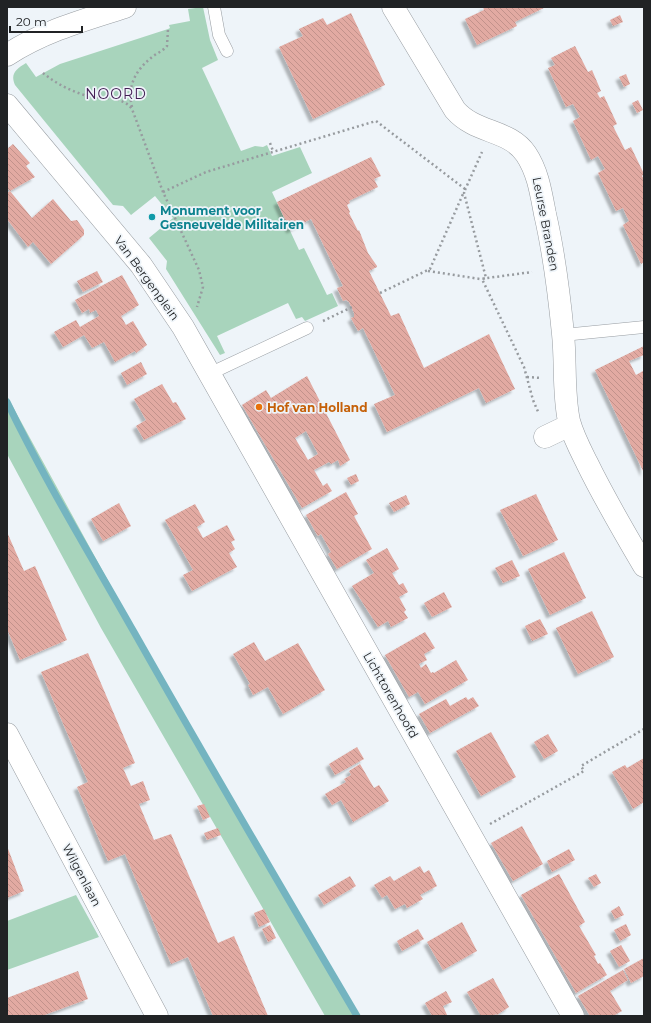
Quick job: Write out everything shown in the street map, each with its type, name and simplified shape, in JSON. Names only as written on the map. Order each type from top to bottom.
[{"type":"street","points":[[7,55],[35,38],[58,28],[125,7]]},
{"type":"street","name":"Leurse Branden","points":[[393,7],[455,110],[472,124],[504,136],[514,142],[525,153],[532,164],[540,189],[555,269],[563,335],[570,425],[601,493],[644,566]]},
{"type":"street","name":"Van Bergenplein","points":[[7,105],[141,266],[183,327],[209,374]]},
{"type":"street","name":"Lichttorenhoofd","points":[[209,374],[573,1016]]},
{"type":"street","points":[[547,436],[570,425]]},
{"type":"street","name":"Wilgenlaan","points":[[7,734],[157,1016]]},
{"type":"lane","points":[[214,7],[219,35],[227,51]]},
{"type":"lane","points":[[209,374],[307,328]]},
{"type":"lane","points":[[563,335],[644,328]]},
{"type":"path","points":[[168,29],[167,46],[146,63],[132,80],[129,92],[132,109],[163,192],[202,279],[203,287],[199,305],[183,327]]},
{"type":"path","points":[[43,73],[51,80],[72,91],[92,97],[119,100],[129,105],[132,109]]},
{"type":"path","points":[[163,192],[206,172],[376,121],[466,189]]},
{"type":"path","points":[[380,294],[430,269],[491,132]]},
{"type":"path","points":[[270,143],[273,151]]},
{"type":"path","points":[[464,193],[484,279],[524,367],[533,400],[547,436]]},
{"type":"path","points":[[428,271],[484,279],[555,269]]},
{"type":"path","points":[[307,328],[352,307]]},
{"type":"path","points":[[470,834],[584,771],[581,766],[644,729]]},
{"type":"green space","points":[[203,7],[210,40],[218,60],[202,68],[241,151],[255,146],[263,147],[267,145],[272,156],[300,147],[312,173],[272,192],[299,250],[304,248],[327,295],[332,293],[338,306],[305,321],[302,317],[296,319],[288,303],[217,336],[225,353],[220,355],[166,269],[167,261],[149,238],[173,218],[155,196],[131,215],[123,206],[113,205],[15,85],[13,78],[19,67],[26,63],[36,77],[60,64],[168,29],[170,28],[169,25],[190,21],[188,9]]},
{"type":"green space","points":[[7,396],[170,694],[355,1016],[325,1016],[101,628],[7,454]]},
{"type":"green space","points":[[76,895],[99,937],[7,970],[7,921]]},
{"type":"building","points":[[483,7],[546,7],[515,22],[517,26],[477,45],[465,19],[484,10]]},
{"type":"building","points":[[351,13],[385,85],[313,119],[279,47],[303,36],[299,29],[301,28],[323,18],[327,25]]},
{"type":"building","points":[[620,15],[623,22],[613,26],[610,20]]},
{"type":"building","points":[[575,46],[588,72],[592,70],[601,91],[597,93],[600,98],[604,96],[617,124],[613,126],[625,150],[631,147],[644,174],[642,176],[644,179],[644,262],[641,264],[623,225],[629,221],[623,208],[616,211],[598,173],[605,169],[598,156],[591,160],[573,121],[580,117],[573,104],[566,107],[548,68],[555,65],[551,58]]},
{"type":"building","points":[[626,74],[630,84],[624,87],[619,77]]},
{"type":"building","points":[[638,100],[643,110],[637,113],[632,103]]},
{"type":"building","points":[[13,144],[30,163],[26,166],[35,177],[10,191],[7,188],[7,149]]},
{"type":"building","points":[[371,157],[381,176],[374,179],[378,187],[349,201],[350,203],[347,205],[350,212],[349,213],[358,231],[359,230],[368,253],[377,266],[369,271],[391,316],[399,313],[424,368],[489,334],[515,389],[486,403],[479,388],[387,432],[374,404],[395,395],[363,328],[358,331],[351,318],[354,317],[354,313],[349,302],[346,300],[343,301],[337,288],[343,286],[311,219],[290,230],[277,202]]},
{"type":"building","points":[[10,191],[32,218],[53,199],[71,221],[77,220],[84,230],[84,235],[51,264],[33,242],[28,247],[7,219],[7,193]]},
{"type":"building","points":[[97,271],[103,282],[83,292],[77,281]]},
{"type":"building","points":[[122,275],[139,305],[121,316],[126,325],[133,321],[147,345],[136,353],[135,351],[115,362],[104,342],[92,348],[84,335],[63,347],[54,332],[76,320],[80,327],[99,316],[96,310],[90,313],[89,309],[82,313],[75,300]]},
{"type":"building","points":[[644,346],[644,355],[629,361],[636,375],[643,371],[644,373],[644,473],[595,370]]},
{"type":"building","points":[[141,362],[147,374],[127,385],[121,373]]},
{"type":"building","points":[[307,376],[350,460],[340,466],[338,460],[331,464],[329,462],[314,470],[323,486],[327,483],[332,491],[302,508],[242,405],[266,390],[271,398]],"holes":[[[306,431],[318,454],[308,460],[295,438]]]},
{"type":"building","points":[[162,384],[173,403],[176,402],[186,419],[144,440],[136,426],[146,420],[134,399]]},
{"type":"building","points":[[356,474],[359,481],[351,485],[347,478]]},
{"type":"building","points":[[346,492],[358,514],[354,516],[372,549],[337,569],[328,554],[331,552],[321,534],[318,536],[306,515]]},
{"type":"building","points":[[536,494],[558,540],[523,556],[500,510]]},
{"type":"building","points":[[406,495],[410,504],[394,512],[389,503]]},
{"type":"building","points":[[119,503],[131,526],[103,541],[91,519]]},
{"type":"building","points":[[195,504],[205,522],[197,527],[203,538],[227,525],[235,540],[231,542],[235,549],[229,553],[237,567],[192,591],[183,575],[193,570],[165,520]]},
{"type":"building","points":[[7,532],[24,571],[35,566],[67,640],[20,660],[7,629]]},
{"type":"building","points":[[387,548],[399,569],[392,573],[399,585],[403,583],[408,592],[399,597],[406,610],[404,612],[408,618],[391,627],[388,621],[378,627],[352,586],[374,573],[366,560]]},
{"type":"building","points":[[564,552],[586,598],[550,615],[528,569]]},
{"type":"building","points":[[512,560],[520,576],[503,583],[495,568]]},
{"type":"building","points":[[444,592],[452,607],[432,617],[424,603]]},
{"type":"building","points":[[592,611],[614,657],[578,674],[556,628]]},
{"type":"building","points":[[540,619],[548,634],[532,641],[525,626]]},
{"type":"building","points":[[425,632],[435,648],[424,654],[427,660],[419,664],[421,668],[426,664],[431,673],[434,673],[456,660],[468,680],[425,704],[418,692],[409,697],[385,655]]},
{"type":"building","points":[[254,642],[265,661],[298,643],[325,690],[283,714],[268,687],[253,695],[248,685],[250,684],[233,654]]},
{"type":"building","points":[[88,653],[135,763],[123,768],[131,786],[143,781],[150,800],[139,804],[154,840],[171,834],[218,943],[234,936],[268,1016],[213,1016],[188,957],[171,964],[125,854],[108,861],[77,787],[88,782],[41,672]]},
{"type":"building","points":[[466,697],[468,700],[473,697],[479,706],[430,733],[419,714],[446,699],[450,706]]},
{"type":"building","points":[[491,732],[516,777],[481,796],[456,751]]},
{"type":"building","points":[[548,734],[558,751],[544,759],[534,742]]},
{"type":"building","points":[[357,747],[364,759],[335,775],[329,764]]},
{"type":"building","points":[[644,758],[644,802],[633,809],[612,772],[625,765],[627,768]]},
{"type":"building","points":[[360,764],[374,788],[379,785],[389,801],[353,822],[341,800],[332,805],[325,794],[346,782],[344,779],[351,775],[349,771]]},
{"type":"building","points":[[204,804],[210,817],[203,820],[197,806]]},
{"type":"building","points":[[522,826],[543,864],[513,881],[491,843]]},
{"type":"building","points":[[218,828],[221,835],[207,840],[204,833]]},
{"type":"building","points":[[7,846],[24,891],[7,898]]},
{"type":"building","points":[[569,849],[575,860],[552,872],[547,861]]},
{"type":"building","points":[[420,866],[424,873],[429,870],[437,886],[420,895],[423,899],[407,908],[405,904],[395,909],[387,895],[382,898],[374,885],[390,876],[394,881]]},
{"type":"building","points":[[559,874],[585,922],[579,926],[596,955],[594,956],[598,964],[600,963],[607,975],[576,993],[521,895]]},
{"type":"building","points":[[596,874],[601,883],[594,887],[588,878]]},
{"type":"building","points":[[350,876],[356,886],[324,905],[318,895]]},
{"type":"building","points":[[619,906],[624,915],[615,919],[611,911]]},
{"type":"building","points":[[264,909],[270,922],[259,927],[254,913]]},
{"type":"building","points":[[462,922],[477,951],[443,970],[427,942]]},
{"type":"building","points":[[626,924],[631,935],[620,941],[614,930]]},
{"type":"building","points":[[270,925],[276,938],[268,942],[262,929]]},
{"type":"building","points":[[418,929],[424,939],[402,951],[397,941]]},
{"type":"building","points":[[621,945],[630,961],[619,967],[610,951]]},
{"type":"building","points":[[644,958],[644,976],[631,983],[624,969]]},
{"type":"building","points":[[623,970],[628,980],[610,991],[622,1011],[613,1016],[590,1016],[578,996]]},
{"type":"building","points":[[78,971],[88,999],[42,1016],[7,1016],[7,998]]},
{"type":"building","points":[[493,978],[509,1007],[497,1015],[481,1016],[467,992]]},
{"type":"building","points":[[446,991],[452,1002],[443,1006],[447,1015],[432,1016],[425,1003]]},
{"type":"waterway","points":[[7,402],[37,461],[69,518],[217,777],[357,1016]]},
{"type":"place","name":"Monument voor Gesneuvelde Militairen","points":[[152,217]]},
{"type":"place","name":"Hof van Holland","points":[[259,407]]},
{"type":"district","name":"NOORD","points":[[116,94]]}]
